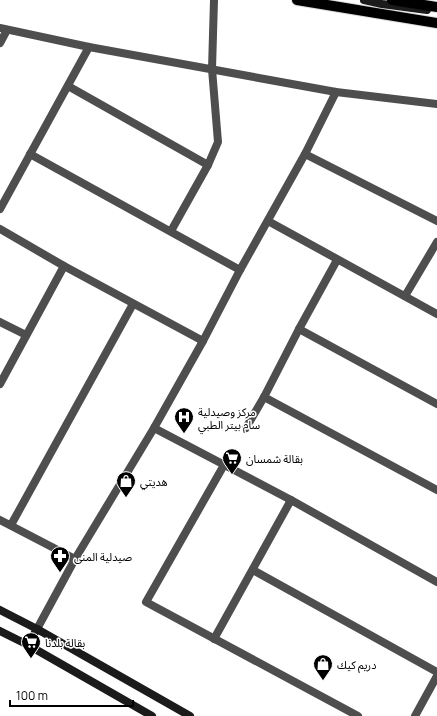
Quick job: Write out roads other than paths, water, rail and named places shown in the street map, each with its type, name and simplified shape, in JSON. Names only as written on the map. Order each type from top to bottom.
[{"type":"main road","points":[[297,0],[437,23]]},
{"type":"main road","points":[[392,0],[437,7]]},
{"type":"street","points":[[171,231],[208,165],[218,142],[212,69],[214,0]]},
{"type":"street","points":[[364,0],[437,12]]},
{"type":"street","points":[[0,43],[4,29],[89,47],[336,92],[437,104]]},
{"type":"street","points":[[0,209],[89,47]]},
{"type":"street","points":[[68,86],[208,165]]},
{"type":"street","points":[[28,645],[75,558],[154,428],[203,341],[240,270],[305,154],[336,92]]},
{"type":"street","points":[[30,154],[240,270]]},
{"type":"street","points":[[305,154],[437,221]]},
{"type":"street","points":[[268,222],[437,314]]},
{"type":"street","points":[[0,229],[64,266],[203,341]]},
{"type":"street","points":[[405,296],[437,242]]},
{"type":"street","points":[[246,428],[337,260]]},
{"type":"street","points":[[0,384],[64,266]]},
{"type":"street","points":[[11,525],[133,304]]},
{"type":"street","points":[[0,322],[26,335]]},
{"type":"street","points":[[299,329],[437,404]]},
{"type":"street","points":[[264,397],[437,490]]},
{"type":"street","points":[[154,428],[291,500],[437,582]]},
{"type":"street","points":[[224,465],[146,602],[358,716]]},
{"type":"street","points":[[214,638],[291,500]]},
{"type":"street","points":[[0,520],[75,558]]},
{"type":"street","points":[[253,570],[437,672]]},
{"type":"street","points":[[0,610],[37,629],[190,716]]},
{"type":"street","points":[[0,631],[28,645],[152,716]]},
{"type":"street","points":[[415,716],[437,676]]},
{"type":"place","name":"مركز وصيدلية سام بيتر الطبي","points":[[184,434]]},
{"type":"place","name":"بقالة شمسان","points":[[232,475]]},
{"type":"place","name":"هديتي","points":[[126,498]]},
{"type":"place","name":"صيدلية المنى","points":[[60,573]]},
{"type":"place","name":"بقالة بلدنا","points":[[31,659]]},
{"type":"place","name":"دريم كيك","points":[[323,681]]}]
